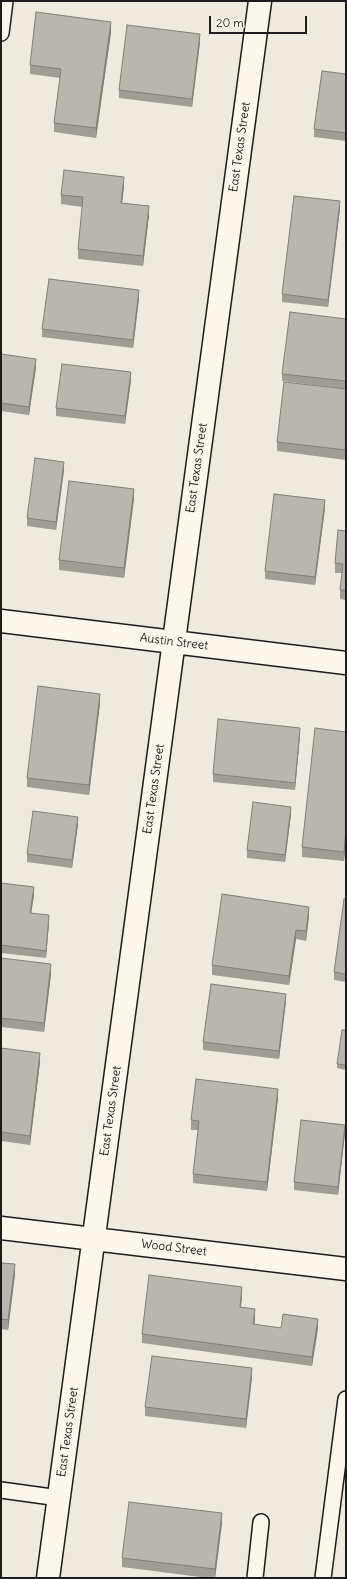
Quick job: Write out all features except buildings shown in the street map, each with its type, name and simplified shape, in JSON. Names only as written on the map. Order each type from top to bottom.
[{"type":"street","name":"East Texas Street","points":[[48,1578],[260,1]]},
{"type":"street","name":"Austin Street","points":[[1,621],[346,662]]},
{"type":"street","name":"Wood Street","points":[[1,1228],[346,1268]]},
{"type":"lane","points":[[1,33],[5,1]]},
{"type":"lane","points":[[323,1578],[346,1399]]},
{"type":"lane","points":[[1,1490],[59,1498]]},
{"type":"lane","points":[[255,1578],[261,1522]]}]
